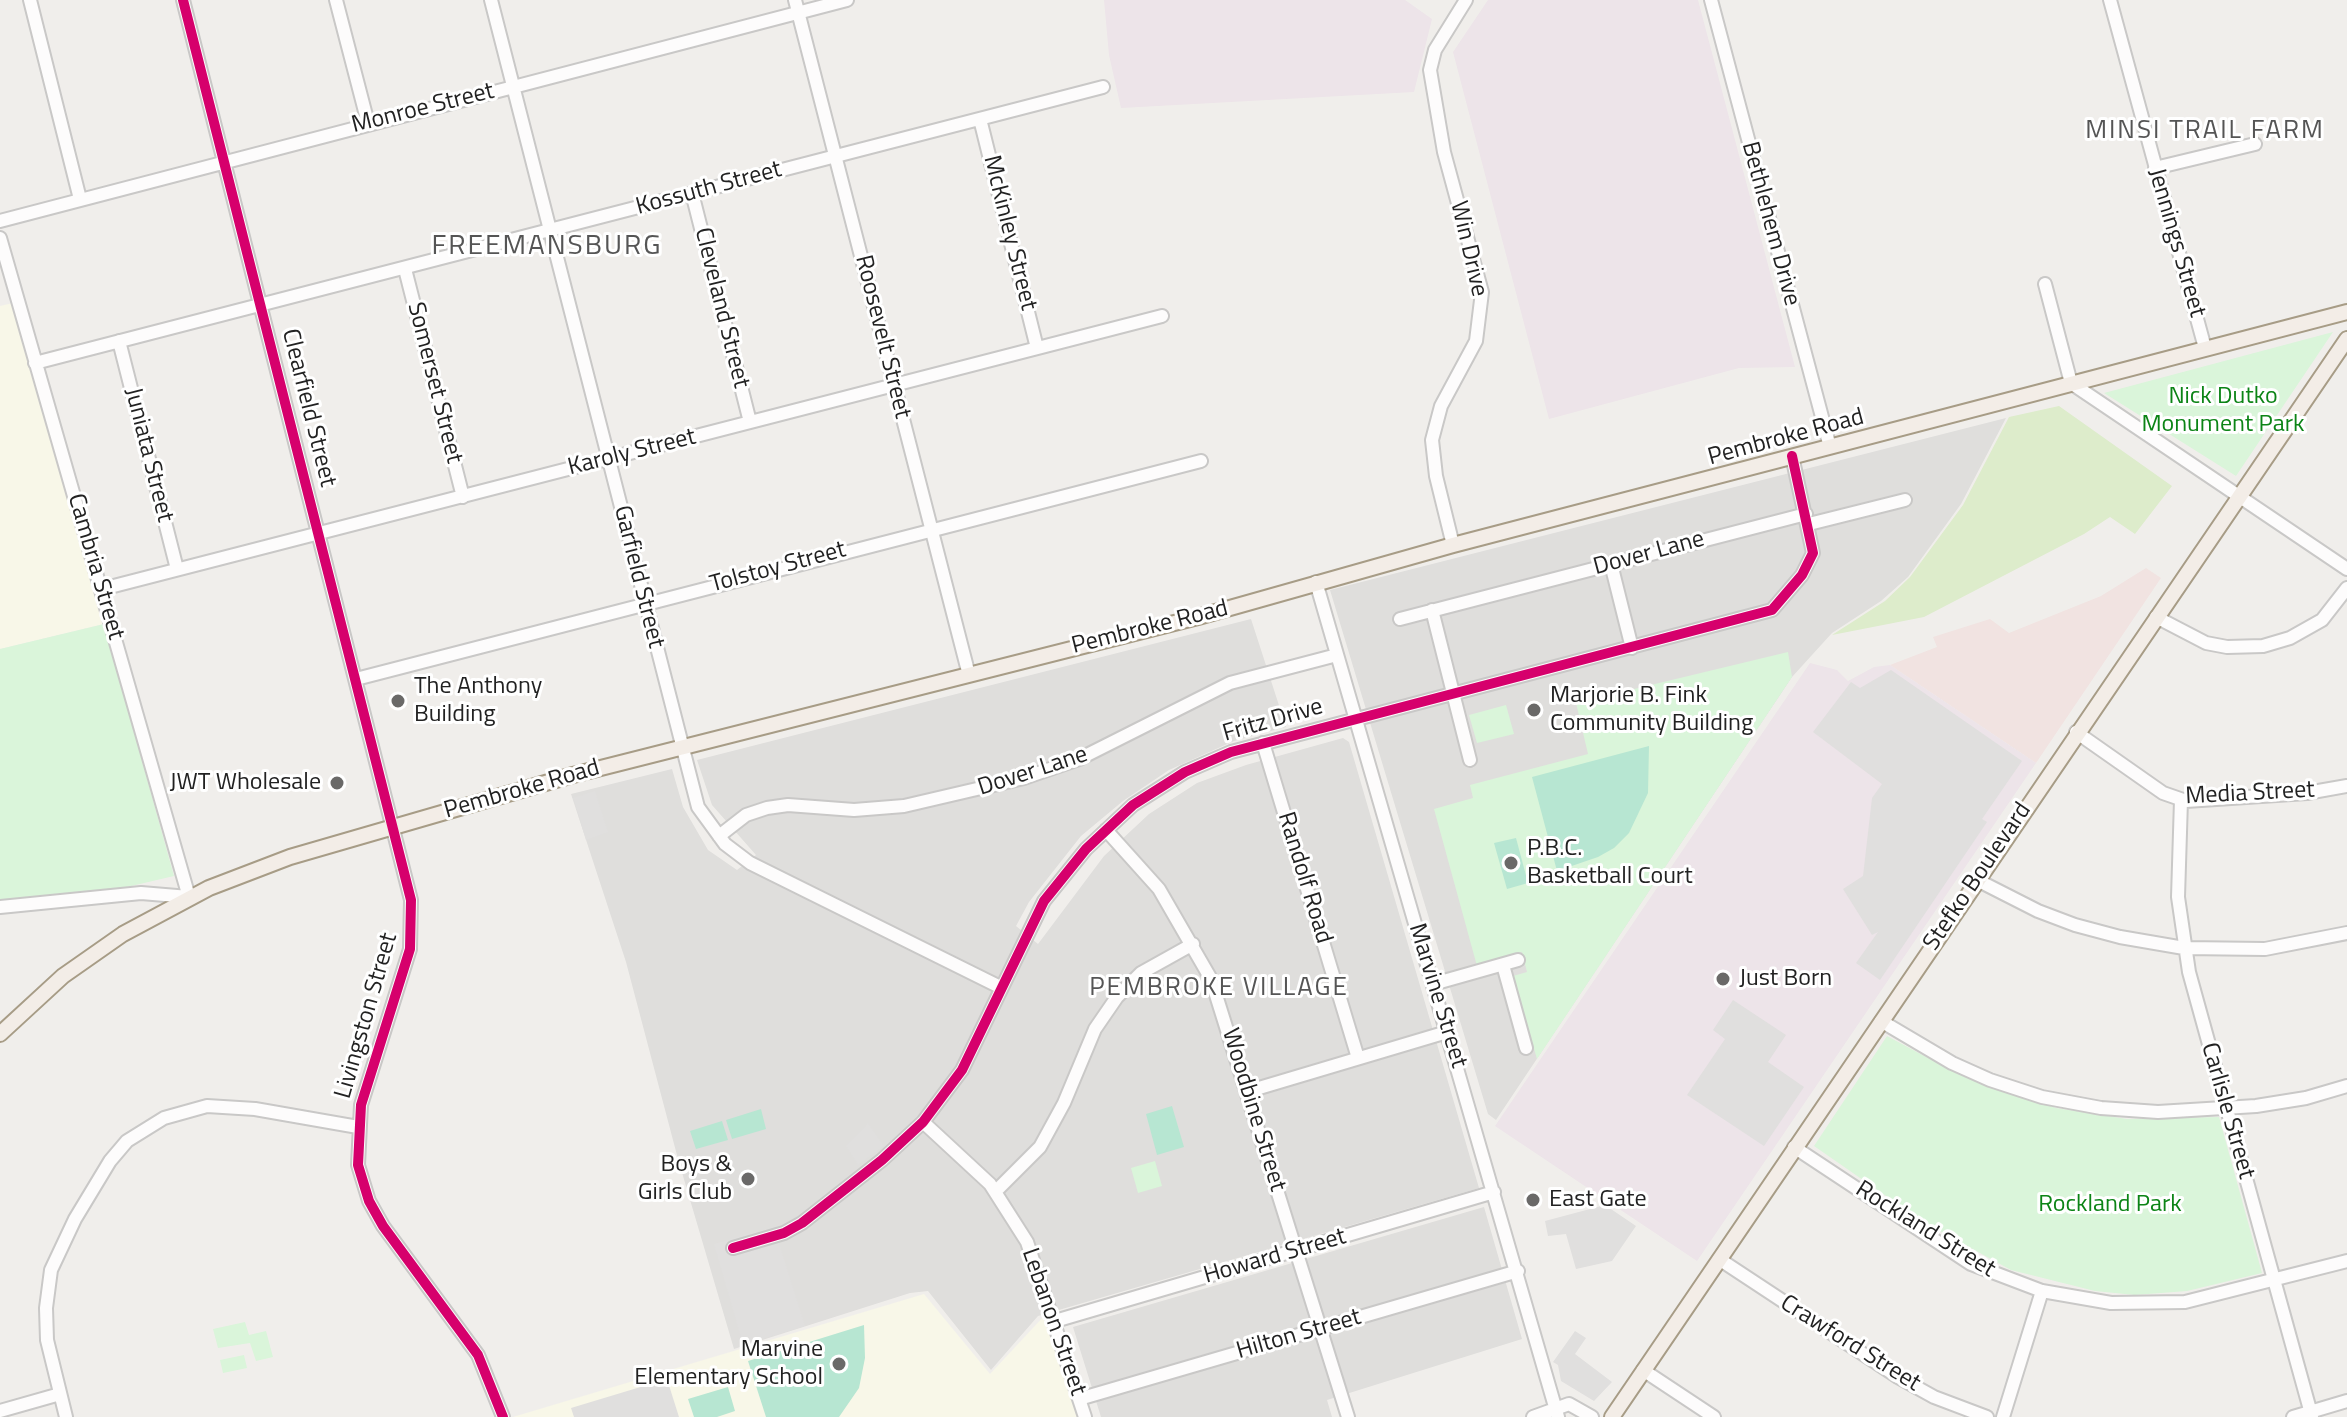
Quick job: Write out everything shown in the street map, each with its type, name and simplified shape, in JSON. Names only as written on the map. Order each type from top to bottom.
[{"type":"main road","name":"Pembroke Road","points":[[0,1034],[35,1000],[88,957],[189,897],[261,867],[394,826],[681,746],[1198,617],[1453,545],[2347,312]]},
{"type":"main road","name":"Stefko Boulevard","points":[[1612,1417],[2076,732],[2347,339]]},
{"type":"street","points":[[30,0],[80,199]]},
{"type":"street","name":"Clearfield Street","points":[[183,0],[394,826]]},
{"type":"street","points":[[336,0],[368,123]]},
{"type":"street","name":"Garfield Street","points":[[491,0],[698,807],[719,836],[741,858],[767,874],[1000,987]]},
{"type":"street","name":"Monroe Street","points":[[0,221],[512,87],[796,6],[847,0]]},
{"type":"street","name":"Win Drive","points":[[1453,545],[1436,476],[1432,440],[1441,406],[1476,341],[1482,292],[1444,152],[1430,70],[1440,40],[1466,0]]},
{"type":"street","name":"Bethlehem Drive","points":[[1711,0],[1830,447]]},
{"type":"street","name":"Jennings Street","points":[[2110,0],[2205,348]]},
{"type":"street","name":"Roosevelt Street","points":[[796,6],[969,675]]},
{"type":"street","name":"Kossuth Street","points":[[35,363],[1103,87]]},
{"type":"street","name":"McKinley Street","points":[[980,119],[1037,348]]},
{"type":"street","points":[[2155,168],[2255,144]]},
{"type":"street","name":"Cleveland Street","points":[[692,193],[750,422]]},
{"type":"street","name":"Cambria Street","points":[[0,238],[189,897]]},
{"type":"street","name":"Somerset Street","points":[[405,269],[463,497]]},
{"type":"street","points":[[2045,284],[2071,383],[2347,569]]},
{"type":"street","name":"Karoly Street","points":[[102,589],[1162,316]]},
{"type":"street","name":"Juniata Street","points":[[119,341],[177,569]]},
{"type":"street","name":"Fritz Drive","points":[[733,1248],[784,1233],[802,1223],[894,1151],[923,1122],[962,1070],[1044,901],[1106,830],[1133,805],[1185,772],[1263,743],[1632,648],[1776,607],[1811,559],[1813,546],[1792,456]]},
{"type":"street","name":"Tolstoy Street","points":[[356,679],[1201,461]]},
{"type":"street","name":"Dover Lane","points":[[1400,619],[1611,564],[1905,500]]},
{"type":"street","points":[[1611,564],[1632,648]]},
{"type":"street","name":"Marvine Street","points":[[1316,582],[1559,1412]]},
{"type":"street","points":[[2156,617],[2206,643],[2263,646],[2290,638],[2322,620],[2347,588]]},
{"type":"street","points":[[1432,610],[1470,760]]},
{"type":"street","name":"Dover Lane","points":[[719,836],[746,815],[767,808],[788,805],[854,810],[904,806],[1024,778],[1091,754],[1230,683],[1337,655]]},
{"type":"street","name":"Media Street","points":[[2076,732],[2163,793],[2181,800],[2307,793],[2347,786]]},
{"type":"street","name":"Randolf Road","points":[[1263,743],[1358,1058]]},
{"type":"street","name":"Carlisle Street","points":[[2181,800],[2177,884],[2184,948],[2311,1415]]},
{"type":"street","name":"Livingston Street","points":[[394,826],[411,900],[412,932],[366,1085],[358,1127],[357,1158],[369,1201],[383,1226],[474,1348],[489,1377],[503,1417]]},
{"type":"street","name":"Woodbine Street","points":[[1106,830],[1159,889],[1211,979],[1249,1091],[1348,1417]]},
{"type":"street","points":[[1977,880],[2038,911],[2075,925],[2120,937],[2184,948],[2265,949],[2347,933]]},
{"type":"street","points":[[0,907],[141,893],[189,897]]},
{"type":"street","points":[[996,1191],[1040,1147],[1068,1094],[1095,1029],[1117,997],[1141,973],[1193,944]]},
{"type":"street","points":[[1433,984],[1518,960]]},
{"type":"street","points":[[1503,965],[1526,1048]]},
{"type":"street","points":[[1881,1021],[1964,1069],[2042,1097],[2129,1111],[2226,1108],[2284,1102],[2347,1086]]},
{"type":"street","points":[[1249,1091],[1447,1032]]},
{"type":"street","points":[[66,1417],[46,1329],[51,1270],[67,1233],[110,1161],[127,1141],[164,1118],[207,1106],[255,1109],[358,1127]]},
{"type":"street","name":"Lebanon Street","points":[[923,1122],[996,1191],[1034,1256],[1085,1417]]},
{"type":"street","name":"Rockland Street","points":[[1794,1147],[1971,1264],[2042,1291],[2111,1303],[2161,1304],[2205,1300],[2347,1261]]},
{"type":"street","name":"Howard Street","points":[[1055,1321],[1494,1192]]},
{"type":"street","name":"Crawford Street","points":[[1719,1259],[1898,1377],[1934,1397],[1987,1417]]},
{"type":"street","name":"Hilton Street","points":[[1079,1399],[1518,1271]]},
{"type":"street","points":[[2003,1417],[2042,1291]]},
{"type":"street","points":[[1643,1370],[1714,1417]]},
{"type":"street","points":[[0,1411],[60,1394]]},
{"type":"street","points":[[2293,1417],[2311,1415],[2347,1401]]},
{"type":"street","points":[[1533,1417],[1559,1412],[1569,1404],[1592,1417]]},
{"type":"street","points":[[1559,1412],[1575,1417]]},
{"type":"shaded area","points":[[1104,0],[1405,0],[1432,19],[1414,92],[1121,108],[1109,55]]},
{"type":"shaded area","points":[[1488,0],[1698,0],[1795,367],[1739,368],[1549,419],[1453,52]]},
{"type":"shaded area","points":[[13,303],[104,624],[0,649],[0,306]]},
{"type":"shaded area","points":[[2006,418],[1961,504],[1908,577],[1881,601],[1832,633],[1792,677],[1496,1120],[1488,1114],[1330,590]]},
{"type":"shaded area","points":[[2146,568],[2161,578],[2036,763],[1890,665],[1937,647],[1933,637],[1990,619],[2009,633],[2101,596]]},
{"type":"shaded area","points":[[1251,619],[1286,727],[1234,741],[1169,770],[1123,801],[1081,836],[1029,902],[1016,926],[1038,944],[1104,856],[1149,814],[1197,783],[1246,765],[1343,738],[1349,742],[1479,1188],[1038,1316],[991,1370],[928,1291],[910,1293],[734,1349],[678,1159],[626,962],[571,794],[672,769],[683,807],[708,850],[737,870],[756,855],[712,805],[697,760]]},
{"type":"shaded area","points":[[1810,663],[1837,670],[1848,681],[1874,667],[1890,665],[2036,763],[1697,1261],[1495,1126]]},
{"type":"shaded area","points":[[1891,670],[2022,761],[1982,819],[1987,822],[1880,980],[1856,963],[1878,932],[1872,935],[1843,889],[1863,876],[1872,798],[1882,784],[1813,732],[1851,682],[1860,688]]},
{"type":"shaded area","points":[[595,791],[608,832],[586,840],[573,798]]},
{"type":"shaded area","points":[[1733,1000],[1786,1035],[1768,1062],[1804,1087],[1764,1146],[1687,1095],[1725,1039],[1713,1030]]},
{"type":"shaded area","points":[[868,1123],[884,1146],[858,1165],[846,1146]]},
{"type":"shaded area","points":[[1605,1205],[1636,1226],[1612,1261],[1576,1269],[1566,1234],[1548,1236],[1545,1221]]},
{"type":"shaded area","points":[[1484,1207],[1522,1339],[1327,1400],[1332,1417],[1101,1417],[1073,1327]]},
{"type":"shaded area","points":[[774,1227],[805,1326],[743,1345],[714,1244]]},
{"type":"shaded area","name":"Marvine Elementary School","points":[[924,1294],[990,1374],[1046,1314],[1078,1417],[513,1417]]},
{"type":"shaded area","points":[[1575,1331],[1586,1338],[1575,1354],[1612,1382],[1594,1401],[1561,1381],[1558,1365],[1553,1362]]},
{"type":"shaded area","points":[[667,1379],[679,1417],[574,1417],[571,1408]]},
{"type":"green space","name":"Nick Dutko Monument Park","points":[[2333,332],[2236,476],[2104,393]]},
{"type":"green space","points":[[2059,406],[2172,486],[2135,534],[2110,517],[2084,534],[1924,617],[1832,635],[1885,601],[1910,577],[1963,505],[2009,417]]},
{"type":"green space","points":[[104,624],[174,876],[127,887],[0,901],[0,649]]},
{"type":"green space","points":[[1788,652],[1792,677],[1537,1059],[1513,976],[1527,972],[1522,952],[1477,966],[1434,809],[1473,798],[1470,785],[1588,754],[1576,703]]},
{"type":"green space","points":[[1506,705],[1514,734],[1477,743],[1469,715]]},
{"type":"green space","points":[[1649,746],[1648,793],[1629,833],[1614,848],[1598,857],[1557,871],[1532,777]]},
{"type":"green space","name":"P.B.C. Basketball Court","points":[[1516,838],[1528,883],[1507,889],[1494,843]]},
{"type":"green space","name":"Rockland Park","points":[[1887,1036],[1956,1073],[2056,1108],[2127,1119],[2219,1117],[2262,1273],[2187,1291],[2135,1295],[2095,1291],[2011,1270],[1925,1223],[1814,1146]]},
{"type":"green space","points":[[1172,1106],[1184,1147],[1157,1155],[1146,1114]]},
{"type":"green space","points":[[761,1109],[766,1129],[732,1139],[726,1120]]},
{"type":"green space","points":[[722,1121],[728,1140],[696,1149],[690,1131]]},
{"type":"green space","points":[[1155,1161],[1162,1186],[1138,1193],[1131,1168]]},
{"type":"green space","points":[[245,1322],[249,1335],[266,1331],[273,1357],[256,1361],[250,1343],[218,1348],[213,1329]]},
{"type":"green space","points":[[864,1325],[865,1358],[859,1388],[839,1417],[766,1417],[748,1361]]},
{"type":"green space","points":[[244,1355],[247,1368],[223,1373],[220,1360]]},
{"type":"green space","points":[[728,1387],[735,1411],[717,1417],[694,1417],[688,1399]]},
{"type":"cycle path","points":[[183,0],[411,900],[410,949],[361,1105],[358,1165],[369,1201],[383,1226],[478,1355],[503,1417]]},
{"type":"cycle path","points":[[733,1248],[784,1233],[802,1223],[882,1160],[923,1122],[962,1070],[1044,901],[1086,849],[1133,805],[1185,772],[1231,752],[1772,610],[1802,575],[1813,553],[1792,456]]},
{"type":"place","name":"The Anthony Building","points":[[398,701]]},
{"type":"place","name":"Marjorie B. Fink Community Building","points":[[1534,710]]},
{"type":"place","name":"JWT Wholesale","points":[[337,783]]},
{"type":"place","name":"P.B.C. Basketball Court","points":[[1511,863]]},
{"type":"place","name":"Just Born","points":[[1723,979]]},
{"type":"place","name":"Boys & Girls Club","points":[[748,1179]]},
{"type":"place","name":"East Gate","points":[[1533,1200]]},
{"type":"place","name":"Marvine Elementary School","points":[[839,1364]]},
{"type":"district","name":"MINSI TRAIL FARM","points":[[2205,132]]},
{"type":"district","name":"FREEMANSBURG","points":[[547,247]]},
{"type":"district","name":"PEMBROKE VILLAGE","points":[[1219,989]]}]
